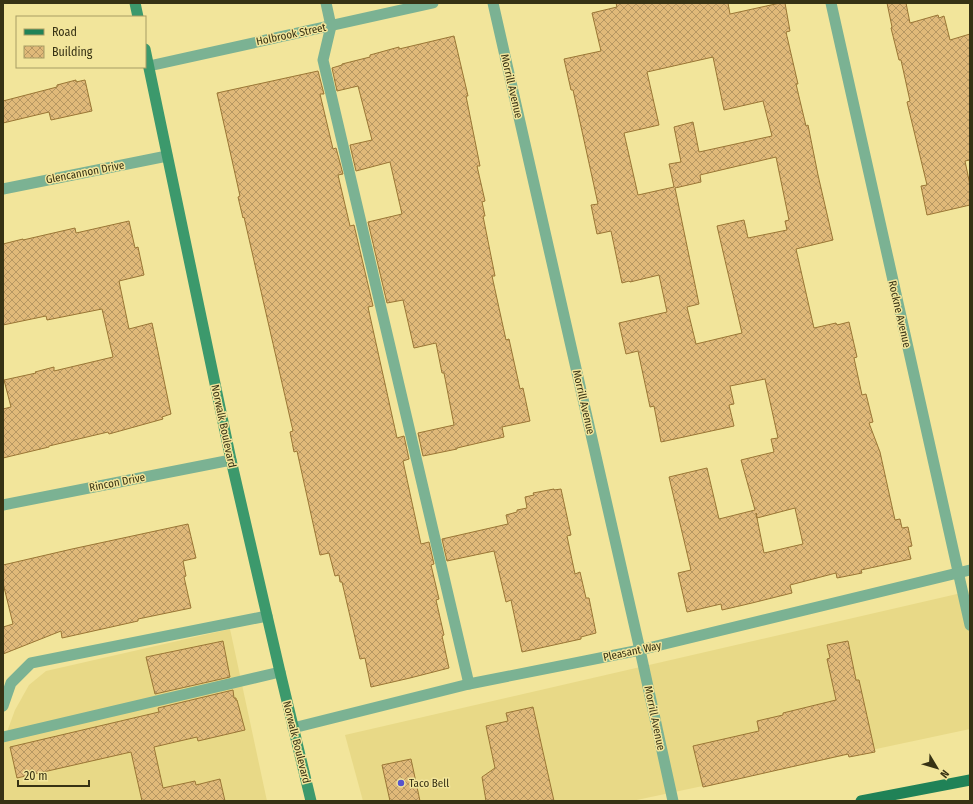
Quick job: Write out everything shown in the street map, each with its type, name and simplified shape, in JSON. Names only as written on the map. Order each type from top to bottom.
[{"type":"main road","points":[[135,3],[138,16]]},
{"type":"main road","name":"Norwalk Boulevard","points":[[146,55],[231,460],[311,801]]},
{"type":"main road","points":[[861,801],[970,780]]},
{"type":"street","points":[[326,3],[331,26],[323,60],[469,684]]},
{"type":"street","name":"Holbrook Street","points":[[148,66],[433,3]]},
{"type":"street","name":"Morrill Avenue","points":[[493,3],[673,801]]},
{"type":"street","name":"Rockne Avenue","points":[[831,3],[970,625]]},
{"type":"street","name":"Glencannon Drive","points":[[3,188],[167,156]]},
{"type":"street","name":"Rincon Drive","points":[[3,505],[231,460]]},
{"type":"street","name":"Pleasant Way","points":[[293,728],[469,684],[640,650],[970,570]]},
{"type":"street","points":[[3,706],[11,683],[31,663],[267,616]]},
{"type":"street","points":[[3,737],[280,672]]},
{"type":"shaded area","points":[[970,591],[970,729],[632,801],[363,801],[345,735]]},
{"type":"shaded area","points":[[230,629],[267,801],[3,801],[3,743],[15,710],[29,685],[46,671]]},
{"type":"building","points":[[616,3],[728,3],[730,14],[785,3],[790,31],[786,32],[798,84],[796,84],[806,126],[808,125],[833,240],[796,249],[814,328],[836,323],[837,325],[849,322],[857,357],[854,358],[862,395],[866,394],[873,422],[869,423],[880,452],[895,520],[900,519],[902,528],[908,527],[912,546],[908,547],[911,559],[861,570],[862,573],[837,578],[836,573],[790,585],[792,593],[752,603],[722,610],[721,604],[687,612],[678,573],[691,570],[669,477],[707,468],[719,519],[755,510],[741,460],[774,452],[771,439],[778,438],[765,379],[730,386],[734,404],[729,405],[734,426],[661,442],[654,406],[650,407],[638,351],[626,354],[619,323],[667,312],[659,275],[622,283],[611,231],[597,234],[591,205],[598,204],[573,90],[571,90],[564,59],[601,51],[592,13],[617,7]],"holes":[[[713,57],[724,110],[763,101],[772,136],[699,152],[693,122],[674,127],[681,162],[669,164],[674,187],[638,195],[624,133],[659,125],[647,72]],[[776,157],[789,220],[785,221],[787,230],[748,238],[744,220],[717,226],[742,333],[696,344],[687,307],[699,304],[675,188],[701,182],[700,175]],[[795,508],[803,544],[764,553],[757,518]]]},
{"type":"building","points":[[887,3],[906,3],[910,23],[938,15],[939,18],[944,16],[950,40],[970,34],[970,160],[965,161],[970,185],[970,205],[927,215],[921,186],[927,185],[907,102],[910,101],[901,60],[899,60],[891,28]]},
{"type":"building","points":[[454,36],[468,96],[466,96],[480,166],[477,166],[485,201],[482,202],[485,216],[483,216],[495,276],[492,276],[506,340],[509,339],[520,389],[523,388],[530,421],[502,427],[504,437],[423,456],[418,433],[454,425],[444,373],[442,373],[436,343],[414,348],[403,300],[387,303],[368,222],[402,214],[390,162],[356,171],[350,145],[372,140],[358,86],[337,91],[332,68],[399,47],[399,49]]},
{"type":"building","points":[[318,71],[324,94],[320,94],[333,149],[336,148],[343,174],[338,175],[350,226],[354,225],[373,306],[368,307],[397,438],[404,436],[409,459],[403,461],[421,544],[429,542],[434,564],[431,565],[439,599],[436,600],[444,635],[442,636],[449,668],[371,687],[365,658],[360,659],[342,582],[340,582],[339,575],[335,576],[329,553],[320,555],[297,451],[294,452],[290,432],[293,431],[244,217],[243,218],[238,197],[240,196],[217,93]]},
{"type":"building","points":[[76,80],[76,82],[85,80],[92,111],[51,120],[49,112],[3,123],[3,101],[57,87],[57,85]]},
{"type":"building","points":[[129,221],[135,248],[138,247],[144,275],[119,281],[129,329],[152,323],[171,414],[162,417],[163,419],[109,434],[108,432],[3,458],[3,409],[11,407],[4,380],[36,373],[35,372],[54,367],[54,371],[113,357],[102,309],[47,320],[46,316],[3,325],[3,244],[75,228],[76,233]]},
{"type":"building","points":[[561,489],[571,535],[567,536],[575,574],[580,572],[586,598],[589,598],[596,633],[581,637],[581,639],[522,652],[511,600],[506,602],[494,551],[447,561],[442,539],[508,524],[506,515],[517,512],[517,510],[527,508],[525,497],[534,495],[533,493]]},
{"type":"building","points":[[188,524],[196,558],[183,561],[186,576],[184,577],[191,608],[138,619],[138,621],[62,638],[61,631],[3,654],[3,627],[13,624],[3,583],[3,565]]},
{"type":"building","points":[[223,641],[230,677],[155,694],[146,657]]},
{"type":"building","points":[[848,641],[856,680],[859,680],[875,752],[849,757],[848,754],[703,787],[693,746],[759,731],[757,721],[836,700],[827,659],[830,658],[827,645]]},
{"type":"building","points":[[233,690],[234,698],[237,700],[245,730],[198,741],[197,737],[154,747],[163,788],[195,781],[196,785],[220,779],[225,801],[142,801],[131,752],[17,778],[10,747],[159,712],[158,708]]},
{"type":"building","points":[[533,707],[554,801],[486,801],[482,777],[495,768],[486,726],[508,721],[506,713]]},
{"type":"building","name":"Taco Bell","points":[[411,759],[420,801],[390,801],[382,765]]},
{"type":"place","name":"Taco Bell","points":[[401,783]]}]
